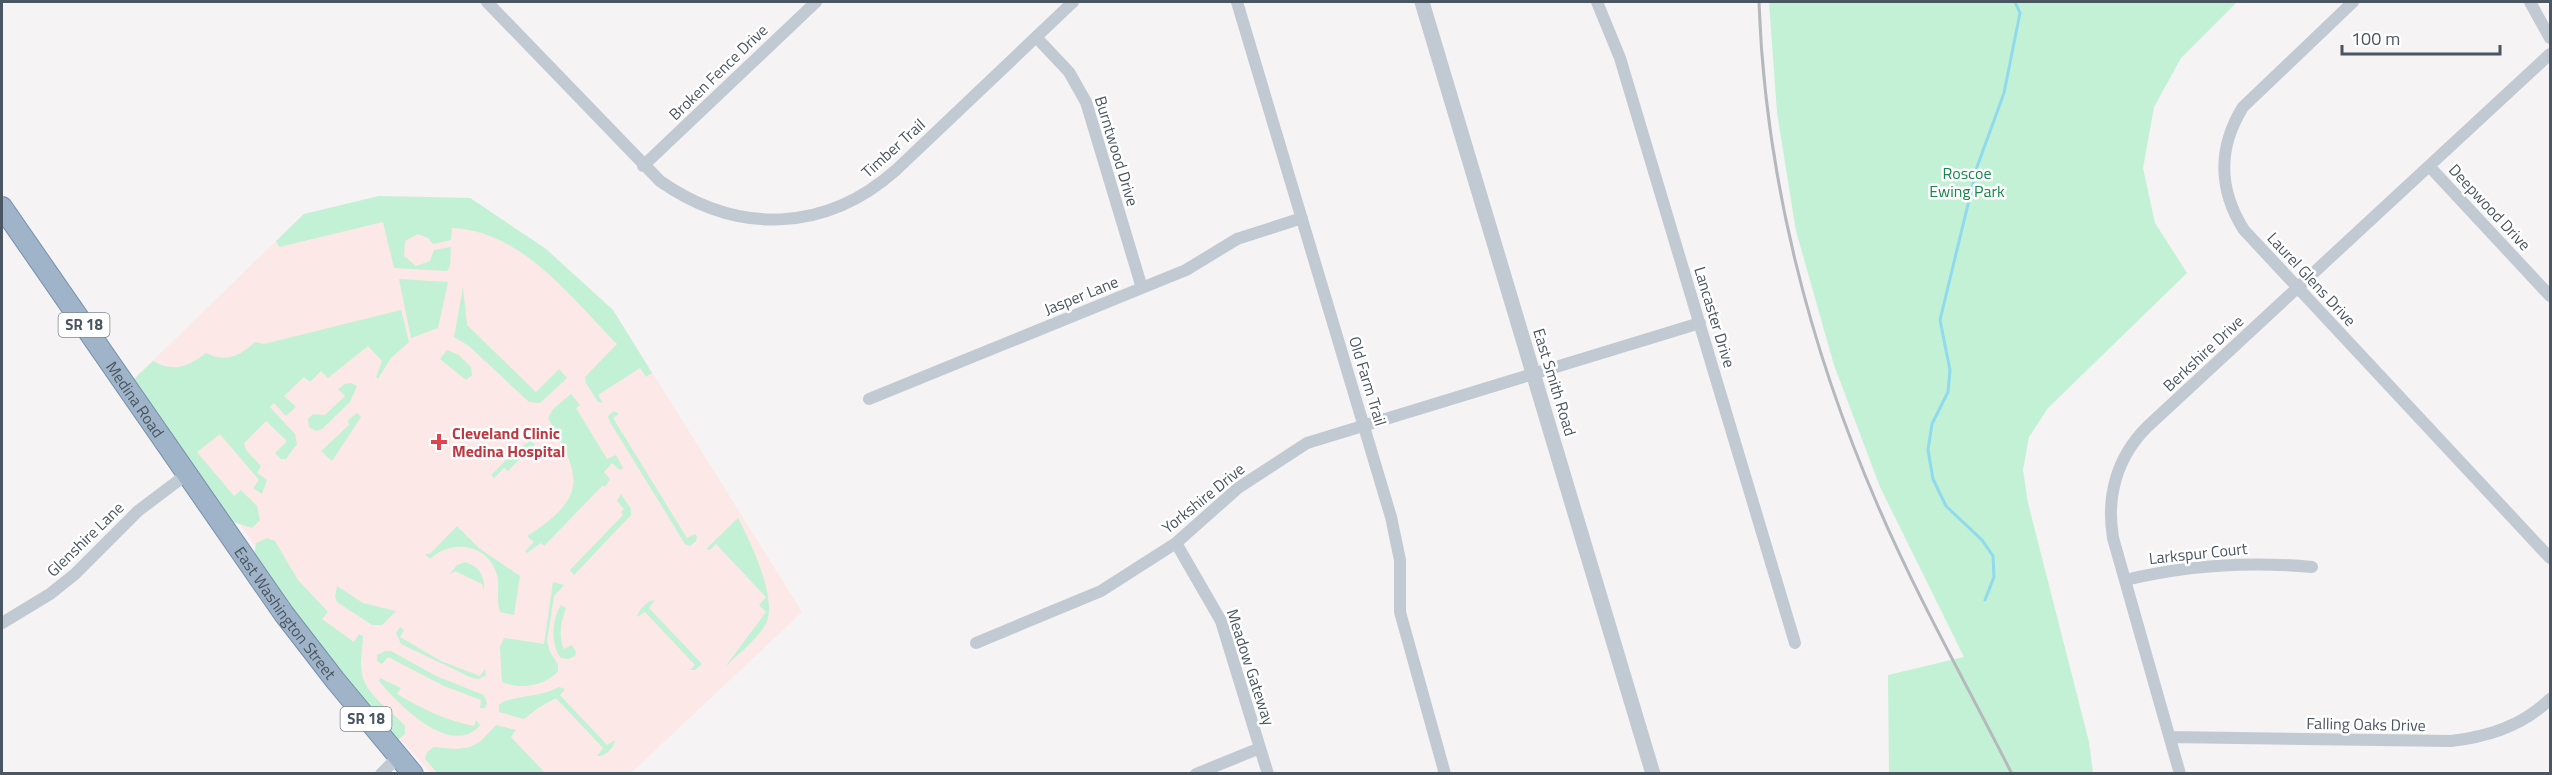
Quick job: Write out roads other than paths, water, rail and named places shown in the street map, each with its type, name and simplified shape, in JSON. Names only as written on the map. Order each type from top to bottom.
[{"type":"highway","name":"Medina Road","points":[[2,207],[166,444]]},
{"type":"highway","name":"East Washington Street","points":[[166,444],[290,621],[413,774]]},
{"type":"street","name":"Timber Trail","points":[[487,2],[643,166],[678,193],[718,211],[764,220],[786,219],[826,211],[866,193],[884,180],[1073,2]]},
{"type":"street","name":"Broken Fence Drive","points":[[643,166],[816,2]]},
{"type":"street","name":"Old Farm Trail","points":[[1237,2],[1391,517],[1400,560],[1400,612],[1445,774]]},
{"type":"street","name":"East Smith Road","points":[[1422,2],[1653,774]]},
{"type":"street","name":"Lancaster Drive","points":[[1597,2],[1620,58],[1795,644]]},
{"type":"street","name":"Laurel Glens Drive","points":[[2353,2],[2251,97],[2234,120],[2224,151],[2224,185],[2235,216],[2244,230],[2550,558]]},
{"type":"street","points":[[2530,2],[2550,38]]},
{"type":"street","name":"Burntwood Drive","points":[[1036,37],[1069,72],[1086,102],[1142,288]]},
{"type":"street","name":"Berkshire Drive","points":[[2180,774],[2113,538],[2110,504],[2119,466],[2147,427],[2550,54]]},
{"type":"street","name":"Deepwood Drive","points":[[2430,166],[2550,296]]},
{"type":"street","name":"Jasper Lane","points":[[869,399],[1186,270],[1237,239],[1302,218]]},
{"type":"street","name":"Yorkshire Drive","points":[[976,643],[1101,591],[1176,543],[1238,488],[1307,443],[1700,323]]},
{"type":"street","name":"Glenshire Lane","points":[[2,623],[50,594],[75,574],[138,511],[187,474]]},
{"type":"street","name":"Meadow Gateway","points":[[1176,543],[1221,621],[1268,774]]},
{"type":"street","name":"Larkspur Court","points":[[2125,580],[2212,565],[2267,564],[2312,567]]},
{"type":"street","name":"Falling Oaks Drive","points":[[2170,737],[2451,741],[2492,734],[2513,725],[2550,699]]},
{"type":"street","points":[[1196,774],[1260,748]]},
{"type":"street","points":[[381,774],[398,757]]},
{"type":"waterway","points":[[1985,600],[1994,577],[1993,556],[1982,540],[1946,506],[1933,479],[1928,450],[1932,424],[1948,392],[1950,370],[1940,320],[1977,167],[2004,93],[2020,13],[2015,2]]},
{"type":"railway","points":[[1759,2],[1770,131],[1781,196],[1795,259],[1831,384],[1853,446],[1893,540],[2012,774]]},
{"type":"place","name":"Cleveland Clinic Medina Hospital","points":[[439,442]]},
{"type":"park label","name":"Roscoe Ewing Park","points":[[1967,182]]}]
